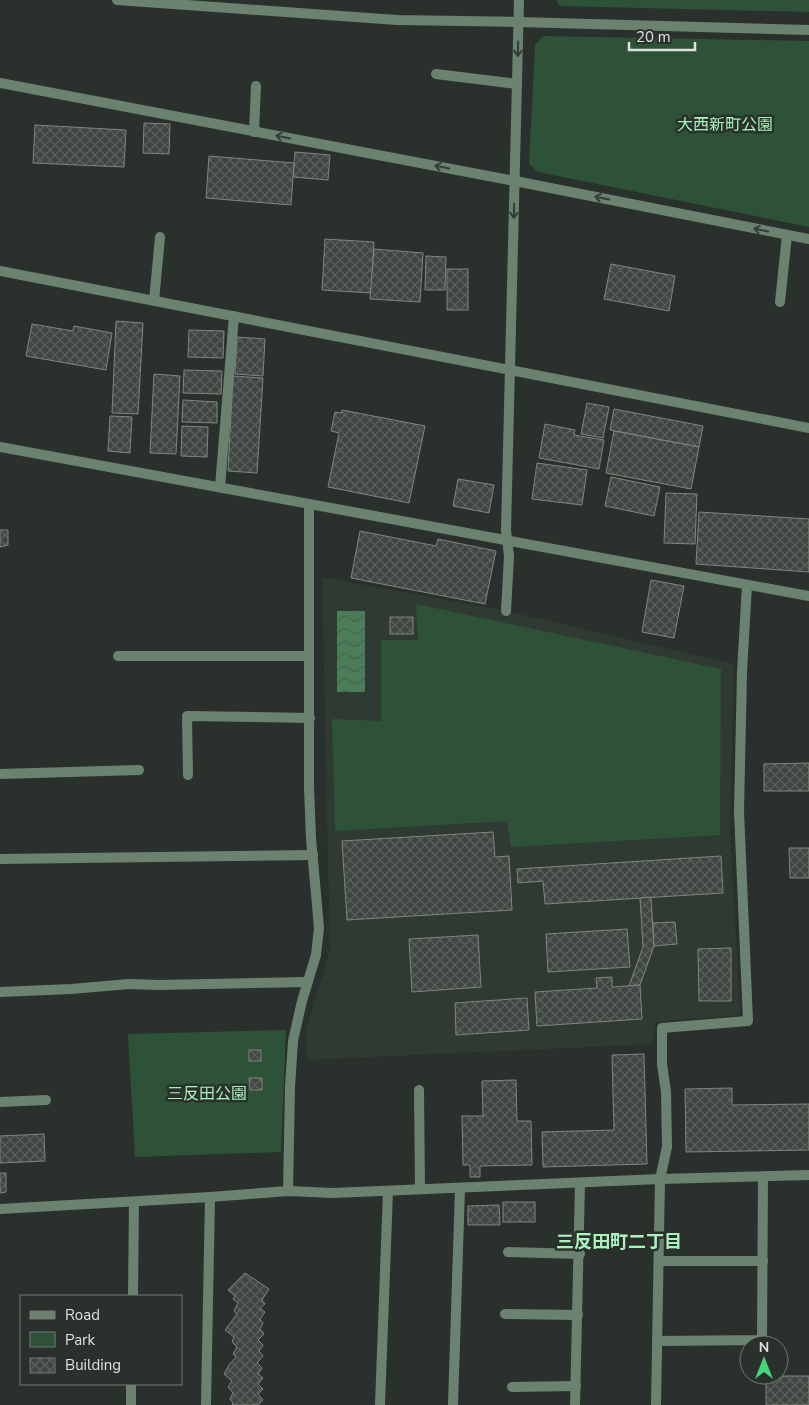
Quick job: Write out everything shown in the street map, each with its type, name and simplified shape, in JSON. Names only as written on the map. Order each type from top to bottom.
[{"type":"street","points":[[117,0],[397,20],[809,30]]},
{"type":"street","points":[[506,611],[509,556],[506,530],[519,0]]},
{"type":"street","points":[[436,74],[517,84]]},
{"type":"street","points":[[0,83],[809,239]]},
{"type":"street","points":[[254,132],[256,86]]},
{"type":"street","points":[[780,302],[786,235]]},
{"type":"street","points":[[154,301],[160,237]]},
{"type":"street","points":[[0,271],[809,428]]},
{"type":"street","points":[[220,487],[234,316]]},
{"type":"street","points":[[0,447],[809,596]]},
{"type":"street","points":[[288,1191],[290,1086],[294,1041],[316,955],[319,928],[309,788],[309,505]]},
{"type":"street","points":[[656,1405],[660,1179],[667,1146],[666,1092],[662,1064],[662,1028],[748,1021],[739,811],[746,585]]},
{"type":"street","points":[[118,656],[308,656]]},
{"type":"street","points":[[188,776],[186,716],[310,718]]},
{"type":"street","points":[[0,774],[139,770]]},
{"type":"street","points":[[0,858],[313,856]]},
{"type":"street","points":[[0,992],[129,984],[159,986],[308,982]]},
{"type":"street","points":[[419,1090],[420,1189]]},
{"type":"street","points":[[0,1102],[46,1100]]},
{"type":"street","points":[[0,1209],[288,1191],[333,1193],[660,1179],[809,1175]]},
{"type":"street","points":[[658,1340],[762,1340],[763,1177]]},
{"type":"street","points":[[575,1405],[580,1254],[580,1183]]},
{"type":"street","points":[[454,1405],[460,1188]]},
{"type":"street","points":[[380,1405],[388,1191]]},
{"type":"street","points":[[206,1405],[210,1197]]},
{"type":"street","points":[[133,1295],[134,1202]]},
{"type":"street","points":[[508,1252],[580,1254]]},
{"type":"street","points":[[659,1261],[763,1261]]},
{"type":"street","points":[[505,1314],[578,1315]]},
{"type":"street","points":[[131,1385],[131,1405]]},
{"type":"street","points":[[512,1387],[576,1386]]},
{"type":"shaded area","points":[[322,577],[506,611],[734,664],[730,831],[740,1015],[655,1022],[653,1044],[307,1060],[306,1030],[330,950]]},
{"type":"green space","points":[[556,0],[809,0],[809,12],[560,6]]},
{"type":"green space","name":"大西新町公園","points":[[543,36],[809,41],[809,227],[538,172],[529,164],[535,45]]},
{"type":"green space","points":[[416,604],[721,669],[720,835],[511,847],[507,821],[335,831],[332,719],[381,721],[381,640],[418,640]]},
{"type":"green space","name":"三反田公園","points":[[286,1030],[281,1152],[135,1157],[128,1034]]},
{"type":"water","points":[[337,611],[365,611],[365,692],[337,692]]},
{"type":"building","points":[[144,123],[170,124],[169,154],[143,153]]},
{"type":"building","points":[[35,125],[126,130],[124,167],[33,163]]},
{"type":"building","points":[[295,152],[330,155],[328,180],[293,177]]},
{"type":"building","points":[[209,156],[294,163],[291,205],[206,198]]},
{"type":"building","points":[[325,239],[374,242],[371,293],[322,290]]},
{"type":"building","points":[[374,249],[423,253],[420,302],[370,299]]},
{"type":"building","points":[[426,256],[446,257],[445,290],[425,290]]},
{"type":"building","points":[[611,264],[675,276],[669,311],[604,299]]},
{"type":"building","points":[[447,269],[468,269],[468,310],[447,310]]},
{"type":"building","points":[[116,321],[143,323],[138,414],[112,413]]},
{"type":"building","points":[[32,324],[73,331],[74,326],[112,333],[106,370],[26,356]]},
{"type":"building","points":[[189,330],[224,331],[223,358],[188,357]]},
{"type":"building","points":[[237,337],[265,339],[263,376],[235,374]]},
{"type":"building","points":[[184,370],[222,371],[221,394],[183,393]]},
{"type":"building","points":[[154,374],[180,376],[176,454],[150,453]]},
{"type":"building","points":[[233,376],[263,378],[257,473],[228,471]]},
{"type":"building","points":[[183,400],[217,402],[217,423],[182,422]]},
{"type":"building","points":[[587,403],[609,407],[603,438],[581,434]]},
{"type":"building","points":[[614,409],[703,426],[699,447],[610,430]]},
{"type":"building","points":[[342,410],[425,426],[409,503],[328,487],[339,433],[331,431],[335,412],[342,413]]},
{"type":"building","points":[[110,416],[132,417],[130,453],[108,451]]},
{"type":"building","points":[[545,424],[575,430],[574,435],[604,440],[599,469],[539,458]]},
{"type":"building","points":[[182,426],[208,427],[207,457],[181,456]]},
{"type":"building","points":[[614,431],[699,447],[691,489],[606,473]]},
{"type":"building","points":[[537,463],[587,470],[582,505],[532,499]]},
{"type":"building","points":[[611,477],[660,487],[654,516],[605,506]]},
{"type":"building","points":[[458,479],[494,485],[489,513],[453,506]]},
{"type":"building","points":[[666,493],[697,494],[695,544],[664,543]]},
{"type":"building","points":[[699,512],[809,519],[809,572],[696,564]]},
{"type":"building","points":[[0,530],[8,530],[8,545],[0,547]]},
{"type":"building","points":[[360,531],[436,546],[438,539],[496,551],[485,604],[351,578]]},
{"type":"building","points":[[651,580],[684,586],[674,638],[642,632]]},
{"type":"building","points":[[390,617],[413,617],[413,634],[390,634]]},
{"type":"building","points":[[809,763],[809,791],[764,791],[764,764]]},
{"type":"building","points":[[493,832],[495,857],[509,856],[512,910],[347,920],[342,841]]},
{"type":"building","points":[[789,848],[809,848],[809,878],[790,878]]},
{"type":"building","points":[[721,856],[723,893],[545,904],[543,881],[518,883],[517,869]]},
{"type":"building","points":[[651,897],[654,946],[640,985],[629,986],[643,947],[640,898]]},
{"type":"building","points":[[675,922],[677,944],[654,946],[653,923]]},
{"type":"building","points":[[627,929],[630,967],[548,972],[546,934]]},
{"type":"building","points":[[478,935],[481,987],[412,992],[409,939]]},
{"type":"building","points":[[731,948],[731,1001],[699,1001],[698,949]]},
{"type":"building","points":[[612,977],[612,987],[640,985],[642,1019],[537,1026],[535,992],[597,988],[596,978]]},
{"type":"building","points":[[527,998],[529,1030],[456,1035],[455,1003]]},
{"type":"building","points":[[249,1050],[261,1050],[261,1061],[249,1061]]},
{"type":"building","points":[[644,1054],[647,1164],[543,1167],[542,1132],[614,1130],[612,1055]]},
{"type":"building","points":[[249,1078],[262,1078],[262,1090],[250,1090]]},
{"type":"building","points":[[516,1080],[517,1121],[531,1121],[532,1165],[480,1166],[480,1177],[470,1177],[470,1165],[463,1165],[462,1116],[483,1116],[482,1081]]},
{"type":"building","points":[[732,1088],[732,1105],[809,1104],[809,1150],[686,1152],[685,1089]]},
{"type":"building","points":[[44,1134],[45,1161],[0,1163],[0,1136]]},
{"type":"building","points":[[0,1173],[6,1173],[6,1192],[0,1193]]},
{"type":"building","points":[[503,1202],[535,1202],[535,1222],[503,1222]]},
{"type":"building","points":[[499,1205],[500,1225],[468,1225],[468,1206]]},
{"type":"building","points":[[245,1273],[269,1289],[262,1300],[265,1304],[260,1308],[265,1312],[260,1319],[263,1323],[260,1329],[264,1334],[258,1340],[263,1345],[259,1351],[263,1356],[257,1363],[262,1368],[258,1374],[263,1378],[258,1384],[263,1389],[258,1394],[263,1400],[258,1405],[232,1405],[233,1403],[230,1399],[233,1393],[228,1387],[232,1381],[224,1374],[236,1357],[233,1354],[237,1347],[232,1342],[234,1337],[225,1330],[237,1314],[234,1311],[238,1303],[233,1299],[235,1296],[228,1290]]},
{"type":"building","points":[[789,1376],[809,1376],[809,1405],[766,1405],[766,1385],[789,1385]]},
{"type":"district","name":"三反田町二丁目","points":[[619,1242]]}]
